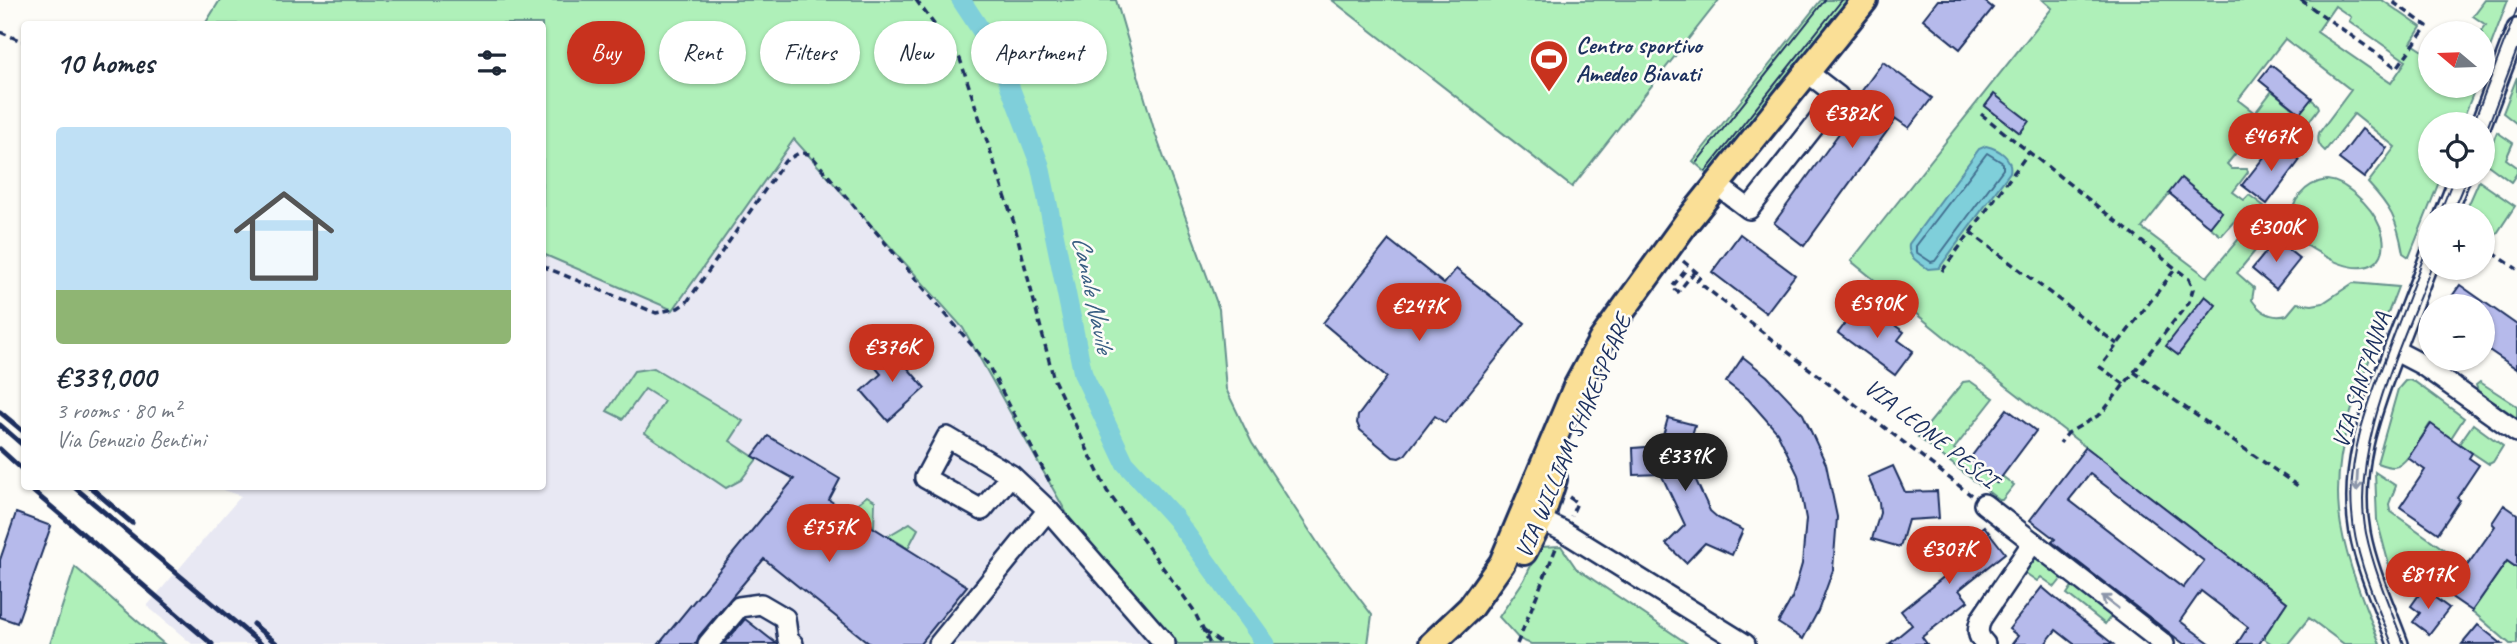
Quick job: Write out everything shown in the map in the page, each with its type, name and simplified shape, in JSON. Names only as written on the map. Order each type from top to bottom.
[{"type":"main road","name":"VIA WILLIAM SHAKESPEARE","points":[[1458,644],[1497,599],[1533,515],[1537,478],[1575,388],[1602,339],[1717,185],[1865,0]]},
{"type":"main road","name":"VIA WILLIAM SHAKESPEARE","points":[[1432,644],[1458,622],[1487,586],[1533,515]]},
{"type":"street","points":[[2485,112],[2517,29]]},
{"type":"street","points":[[1717,185],[1749,209],[1838,96],[1807,72]]},
{"type":"street","name":"VIA SANT'ANNA","points":[[2398,644],[2364,548],[2357,503],[2358,470],[2364,437],[2421,280]]},
{"type":"street","points":[[2394,350],[2421,364],[2517,432]]},
{"type":"street","points":[[1011,475],[1053,504],[1165,644]]},
{"type":"street","points":[[939,644],[1053,504]]},
{"type":"street","name":"VIA LEONE PESCI","points":[[1983,504],[2164,644]]},
{"type":"street","points":[[1533,515],[1745,644]]},
{"type":"street","points":[[1985,644],[1977,629],[1981,619],[2033,542]]},
{"type":"street","points":[[708,644],[739,607],[761,604],[785,618],[788,640],[793,644]]},
{"type":"path","points":[[916,0],[960,59],[1014,223],[1054,380],[1107,491],[1194,609],[1210,644]]},
{"type":"path","points":[[2301,0],[2397,68],[2427,26],[2390,0]]},
{"type":"path","points":[[0,32],[21,41]]},
{"type":"path","points":[[1981,114],[2176,268],[2189,279],[2193,289],[2189,302],[2101,414],[2068,433],[2060,443]]},
{"type":"path","points":[[546,268],[656,313],[678,308],[687,302],[785,161],[799,152],[810,154],[987,363],[1053,504]]},
{"type":"path","points":[[1942,271],[2029,152]]},
{"type":"path","points":[[1970,232],[2117,344]]},
{"type":"path","points":[[2495,254],[2517,269]]},
{"type":"path","name":"VIA LEONE PESCI","points":[[1679,258],[1701,276],[1697,281],[1983,504]]},
{"type":"path","points":[[2124,384],[2100,367],[2176,268]]},
{"type":"path","points":[[1685,271],[1672,287],[1678,292],[1695,271]]},
{"type":"path","points":[[2134,372],[2298,486]]},
{"type":"path","points":[[1517,644],[1577,503]]},
{"type":"path","points":[[1202,629],[1222,644]]},
{"type":"shaded area","points":[[794,138],[963,328],[1081,539],[1178,644],[192,644],[147,606],[241,496],[223,490],[546,490],[546,255],[673,310]]},
{"type":"green space","points":[[220,0],[1116,0],[1156,136],[1219,309],[1226,389],[1252,443],[1321,548],[1372,615],[1368,644],[1178,644],[1081,539],[963,328],[794,139],[673,310],[546,255],[546,21],[207,21]]},
{"type":"green space","name":"Centro sportivo Amedeo Biavati","points":[[1332,0],[1719,0],[1572,187]]},
{"type":"green space","points":[[1821,0],[1848,0],[1708,174],[1693,161]]},
{"type":"green space","points":[[2043,0],[2382,0],[2418,25],[2418,32],[2411,43],[2418,48],[2418,98],[2471,98],[2466,112],[2418,112],[2418,189],[2436,189],[2431,203],[2418,203],[2418,234],[2409,257],[2403,253],[2392,215],[2368,183],[2395,147],[2354,114],[2325,151],[2318,141],[2319,133],[2351,90],[2285,39],[2238,100],[2255,113],[2272,91],[2299,113],[2311,99],[2318,105],[2319,108],[2303,134],[2303,156],[2289,144],[2292,139],[2280,130],[2261,151],[2258,134],[2254,131],[2227,164],[2232,169],[2247,169],[2248,172],[2233,192],[2244,200],[2249,195],[2264,206],[2260,209],[2245,209],[2220,235],[2210,227],[2222,212],[2181,179],[2142,228],[2207,277],[2247,229],[2257,225],[2266,231],[2253,249],[2255,251],[2237,273],[2254,288],[2252,300],[2255,305],[2272,315],[2287,315],[2297,303],[2323,303],[2353,283],[2398,287],[2347,425],[2338,483],[2339,512],[2345,546],[2380,644],[2344,644],[2309,618],[2288,644],[2272,644],[2263,638],[2287,602],[1983,368],[1851,261],[2052,8]],"holes":[[[2335,6],[2351,17],[2349,21],[2406,61],[2391,83],[2317,32]]]},
{"type":"green space","points":[[2485,0],[2508,0],[2496,32],[2496,21],[2480,21],[2473,16]]},
{"type":"green space","points":[[2517,77],[2517,124],[2503,113]]},
{"type":"green space","points":[[2497,132],[2513,143],[2506,159],[2517,167],[2517,173],[2511,182],[2495,170]]},
{"type":"green space","points":[[2327,180],[2339,183],[2355,194],[2371,211],[2380,227],[2384,243],[2381,255],[2373,264],[2360,267],[2343,264],[2303,242],[2293,230],[2293,208],[2300,195],[2312,185]]},
{"type":"green space","points":[[2475,189],[2491,189],[2515,206],[2495,236],[2495,203],[2469,203]]},
{"type":"green space","points":[[654,368],[743,421],[730,441],[757,459],[741,480],[726,488],[645,433],[664,401],[645,389],[623,419],[607,411],[634,371]]},
{"type":"green space","points":[[2409,380],[2464,418],[2451,438],[2430,424],[2399,466],[2377,463],[2398,389]]},
{"type":"green space","points":[[1970,381],[1994,398],[1954,449],[1996,483],[2002,476],[2014,485],[2002,500],[1918,437],[1963,382]]},
{"type":"green space","points":[[2480,382],[2517,406],[2517,418],[2478,391],[2476,385]]},
{"type":"green space","points":[[2473,424],[2503,446],[2489,464],[2459,444]]},
{"type":"green space","points":[[2375,472],[2396,486],[2389,504],[2390,511],[2449,553],[2431,581],[2406,565],[2393,580],[2377,520]]},
{"type":"green space","points":[[867,496],[875,501],[874,526],[847,511]]},
{"type":"green space","points":[[910,523],[918,529],[908,548],[888,536]]},
{"type":"green space","points":[[1561,546],[1576,568],[1688,644],[1531,644],[1519,639],[1499,617],[1524,580],[1540,547]]},
{"type":"green space","points":[[2035,555],[2063,577],[2055,587],[2041,577],[2037,581],[2024,572]]},
{"type":"green space","points":[[2507,561],[2517,568],[2517,644],[2510,644],[2472,611]]},
{"type":"green space","points":[[75,567],[164,644],[50,644]]},
{"type":"green space","points":[[2073,585],[2112,615],[2105,624],[2067,594]]},
{"type":"water","points":[[1986,146],[1996,149],[2007,158],[2010,172],[1939,268],[1928,269],[1911,256],[1909,244],[1979,149]]},
{"type":"building","points":[[1938,0],[1983,0],[1993,8],[1960,49],[1923,19]]},
{"type":"building","points":[[1883,62],[1932,98],[1909,128],[1896,119],[1804,246],[1774,223],[1866,96],[1861,92]]},
{"type":"building","points":[[2271,65],[2312,98],[2300,113],[2259,80]]},
{"type":"building","points":[[1994,94],[2029,121],[2020,133],[1985,106]]},
{"type":"building","points":[[2362,129],[2387,148],[2364,178],[2339,159]]},
{"type":"building","points":[[2276,142],[2300,160],[2267,204],[2242,185]]},
{"type":"building","points":[[2181,178],[2222,212],[2210,227],[2169,193]]},
{"type":"building","points":[[1740,234],[1795,275],[1766,313],[1712,272]]},
{"type":"building","points":[[1389,240],[1444,284],[1456,269],[1525,323],[1445,423],[1435,416],[1405,455],[1399,458],[1393,457],[1360,430],[1357,423],[1358,416],[1387,377],[1323,323]]},
{"type":"building","points":[[2276,240],[2300,259],[2276,289],[2252,269]]},
{"type":"building","points":[[2460,285],[2473,294],[2454,294]]},
{"type":"building","points":[[2205,296],[2216,305],[2178,355],[2166,346]]},
{"type":"building","points":[[1857,308],[1872,320],[1878,313],[1904,332],[1898,340],[1913,351],[1895,375],[1838,333]]},
{"type":"building","points":[[2495,310],[2517,325],[2517,369],[2495,354]]},
{"type":"building","points":[[888,345],[925,388],[888,421],[862,391],[881,374],[870,361]]},
{"type":"building","points":[[1743,357],[1767,376],[1803,414],[1826,464],[1837,517],[1833,570],[1818,611],[1803,639],[1778,623],[1792,598],[1802,564],[1806,519],[1798,475],[1777,432],[1748,399],[1726,382]]},
{"type":"building","points":[[2007,409],[2036,431],[1997,483],[1968,461]]},
{"type":"building","points":[[1668,418],[1695,425],[1687,452],[1688,463],[1710,511],[1743,530],[1732,555],[1705,543],[1686,563],[1666,544],[1685,525],[1661,474],[1634,475],[1633,448],[1660,446]]},
{"type":"building","points":[[2431,424],[2472,453],[2469,458],[2479,465],[2438,533],[2400,507],[2425,470],[2408,458]]},
{"type":"building","points":[[768,436],[840,479],[829,500],[967,586],[920,644],[870,644],[764,559],[699,636],[696,644],[659,644],[794,479],[753,456]]},
{"type":"building","points":[[2086,447],[2287,602],[2259,644],[2237,644],[2248,627],[2201,591],[2180,621],[2211,644],[2184,644],[2052,542],[2055,539],[2030,520]],"holes":[[[2090,474],[2204,561],[2183,588],[2069,500]]]},
{"type":"building","points":[[1893,466],[1905,492],[1937,491],[1939,518],[1908,520],[1900,547],[1872,539],[1880,513],[1879,502],[1868,477]]},
{"type":"building","points":[[2504,505],[2517,514],[2517,568],[2507,561],[2472,611],[2447,594],[2495,526],[2492,523]]},
{"type":"building","points":[[16,513],[51,526],[17,623],[0,617],[0,560]]},
{"type":"building","points":[[1984,526],[2005,553],[1959,590],[1968,601],[1922,637],[1927,644],[1889,644],[1912,625],[1901,611],[1946,575],[1937,564]]},
{"type":"building","points":[[2042,587],[2113,644],[2074,644],[2056,630],[2045,644],[2012,644],[2018,636],[2009,629]]},
{"type":"building","points":[[2423,589],[2449,608],[2429,634],[2413,622],[2420,613],[2411,606]]},
{"type":"building","points":[[745,619],[777,644],[724,644]]},
{"type":"building","points":[[2478,625],[2502,644],[2462,644]]},
{"type":"waterway","name":"Canale Navile","points":[[961,0],[998,56],[1040,165],[1083,374],[1125,463],[1175,518],[1266,644]]},
{"type":"tram line","points":[[1697,162],[1825,0]]},
{"type":"tram line","points":[[1706,171],[1842,0]]},
{"type":"tram line","points":[[2478,112],[2517,9]]},
{"type":"tram line","points":[[2493,112],[2517,50]]},
{"type":"tram line","points":[[2444,203],[2449,189]]},
{"type":"tram line","points":[[2456,203],[2462,189]]},
{"type":"tram line","points":[[2392,644],[2357,546],[2351,490],[2356,449],[2367,408],[2418,272]]},
{"type":"tram line","points":[[2404,644],[2369,547],[2363,500],[2365,467],[2381,398],[2426,280]]},
{"type":"railway","points":[[0,412],[21,430]]},
{"type":"railway","points":[[0,425],[21,443]]},
{"type":"railway","points":[[0,449],[21,468]]},
{"type":"railway","points":[[32,490],[212,644]]},
{"type":"railway","points":[[78,490],[261,644]]},
{"type":"railway","points":[[94,490],[132,523]]},
{"type":"railway","points":[[253,624],[277,644]]},
{"type":"place","name":"Centro sportivo Amedeo Biavati","points":[[1549,93]]}]
